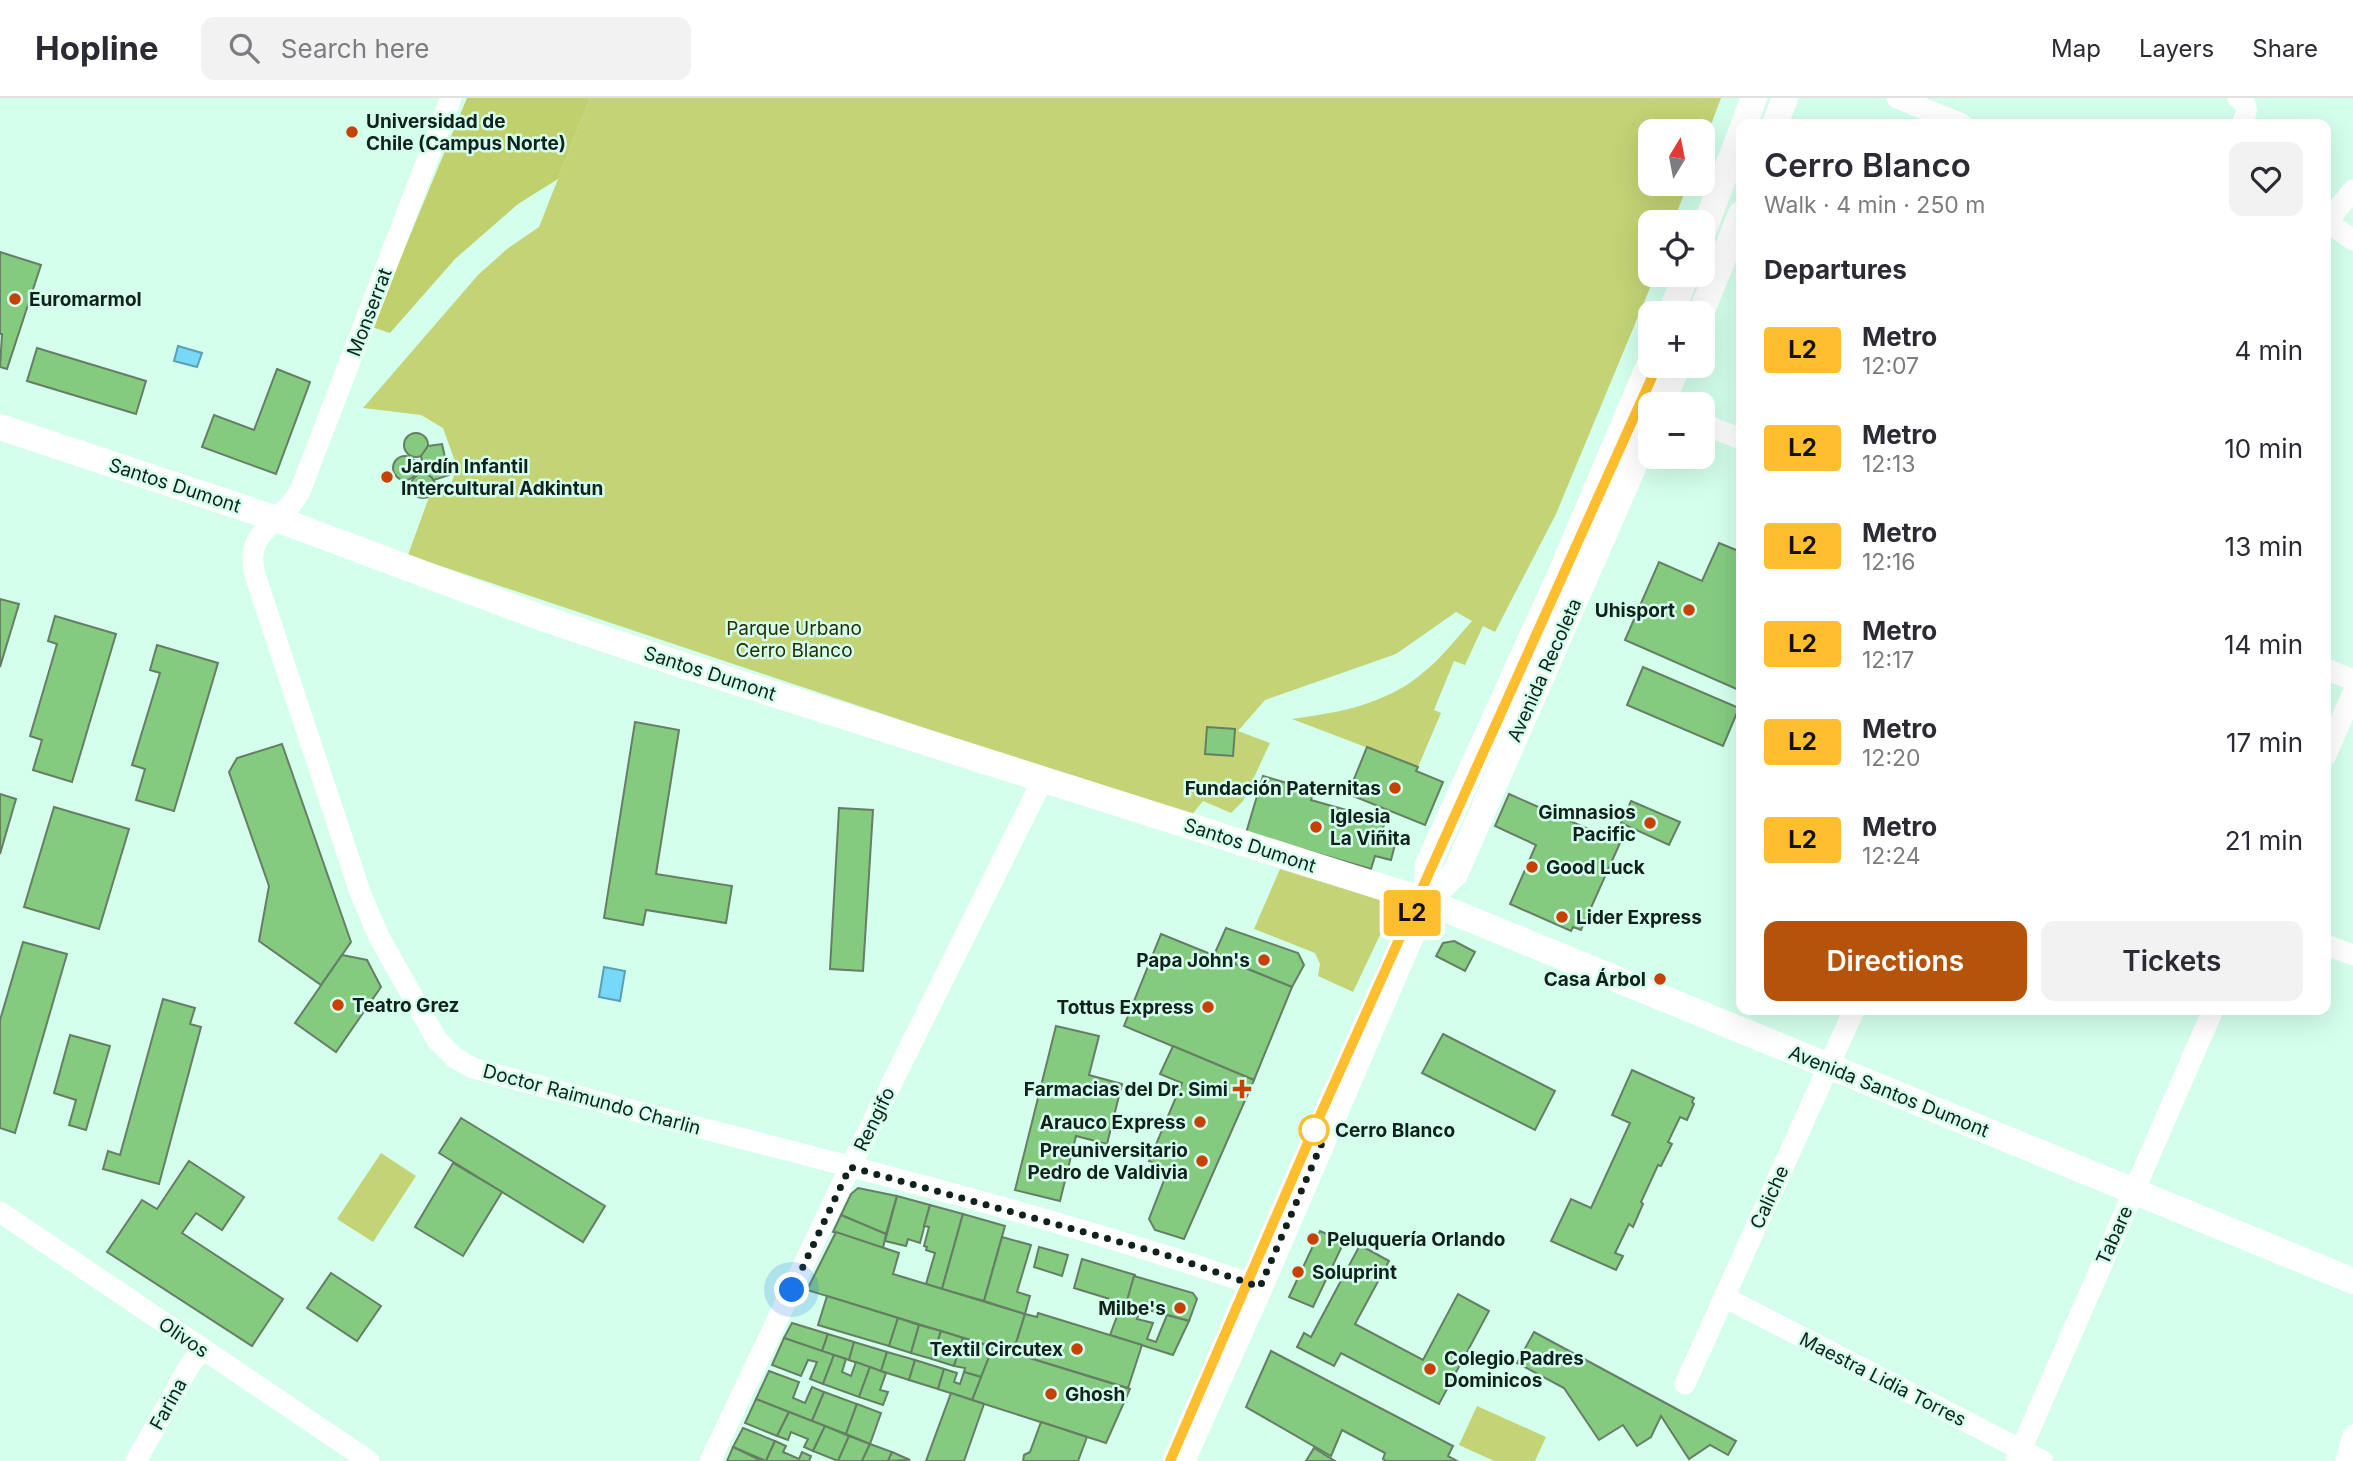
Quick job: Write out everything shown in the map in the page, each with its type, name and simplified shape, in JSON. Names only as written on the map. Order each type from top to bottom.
[{"type":"main road","points":[[1746,119],[1754,98]]},
{"type":"main road","points":[[1777,119],[1785,98]]},
{"type":"main road","points":[[1711,210],[1736,145]]},
{"type":"main road","points":[[1706,301],[1736,226]]},
{"type":"main road","name":"Avenida Recoleta","points":[[1182,1461],[1426,901],[1428,865],[1565,563],[1644,378]]},
{"type":"main road","name":"Santos Dumont","points":[[0,427],[277,519],[581,631],[1426,901]]},
{"type":"main road","name":"Avenida Recoleta","points":[[1426,901],[1455,874],[1638,456]]},
{"type":"main road","name":"Avenida Santos Dumont","points":[[1426,901],[2353,1281]]},
{"type":"street","name":"Monserrat","points":[[277,519],[294,502],[300,491],[451,98]]},
{"type":"street","points":[[1897,98],[1950,119]]},
{"type":"street","points":[[2238,98],[2248,110],[2244,119]]},
{"type":"street","points":[[2331,216],[2353,190]]},
{"type":"street","points":[[2331,224],[2353,240]]},
{"type":"street","points":[[1715,429],[1736,437]]},
{"type":"street","name":"Doctor Raimundo Charlin","points":[[277,519],[261,533],[253,548],[252,565],[255,575],[360,892],[379,937],[445,1050],[473,1068],[850,1167],[1163,1254],[1260,1287]]},
{"type":"street","points":[[2331,671],[2353,680]]},
{"type":"street","points":[[2331,744],[2353,693]]},
{"type":"street","name":"Rengifo","points":[[710,1461],[850,1167],[1043,779]]},
{"type":"street","points":[[2331,947],[2353,955]]},
{"type":"street","name":"Caliche","points":[[1685,1384],[1852,1015]]},
{"type":"street","name":"Tabare","points":[[2018,1455],[2211,1015]]},
{"type":"street","name":"Olivos","points":[[0,1212],[369,1461]]},
{"type":"street","name":"Maestra Lidia Torres","points":[[1724,1297],[2018,1455],[2043,1461]]},
{"type":"street","name":"Farina","points":[[136,1461],[188,1368],[202,1349]]},
{"type":"street","points":[[2346,1461],[2353,1435]]},
{"type":"green space","points":[[467,98],[590,98],[558,179],[518,204],[455,259],[390,333],[372,327]]},
{"type":"green space","name":"Parque Urbano Cerro Blanco","points":[[590,98],[1721,98],[1713,119],[1638,119],[1638,196],[1683,196],[1678,210],[1638,210],[1638,287],[1650,287],[1644,301],[1638,301],[1638,316],[1556,514],[1495,632],[1483,626],[1465,665],[1454,661],[1434,710],[1441,713],[1418,767],[1292,719],[1358,706],[1405,686],[1433,664],[1472,621],[1456,612],[1396,654],[1265,700],[1238,731],[1270,743],[1243,801],[1231,813],[1203,801],[1190,817],[408,555],[429,497],[450,487],[457,467],[443,428],[421,415],[363,408],[478,275],[507,249],[539,227]]},
{"type":"green space","points":[[1280,869],[1387,902],[1390,914],[1353,992],[1318,976],[1320,964],[1315,953],[1254,929]]},
{"type":"green space","points":[[381,1153],[416,1176],[373,1242],[337,1219]]},
{"type":"green space","points":[[1477,1406],[1546,1437],[1535,1461],[1494,1461],[1459,1445]]},
{"type":"water","points":[[178,346],[202,353],[197,367],[174,361]]},
{"type":"water","points":[[604,967],[625,971],[620,1001],[599,997]]},
{"type":"building","name":"Euromarmol","points":[[0,252],[41,265],[7,369],[0,367]]},
{"type":"building","points":[[37,348],[146,381],[136,414],[27,381]]},
{"type":"building","points":[[277,369],[310,382],[276,474],[202,447],[214,415],[254,430]]},
{"type":"building","points":[[411,433],[421,433],[428,440],[428,450],[421,457],[411,457],[404,450],[404,440]]},
{"type":"building","points":[[442,444],[449,475],[434,480],[424,473],[421,456],[428,446]]},
{"type":"building","points":[[400,456],[410,456],[417,463],[417,473],[410,480],[400,480],[393,473],[393,463]]},
{"type":"building","points":[[418,474],[428,474],[435,481],[435,491],[428,498],[418,498],[411,491],[411,481]]},
{"type":"building","name":"Uhisport","points":[[1719,543],[1736,550],[1736,689],[1625,640],[1659,562],[1702,581]]},
{"type":"building","points":[[0,599],[19,604],[0,667]]},
{"type":"building","points":[[55,616],[116,634],[72,782],[33,770],[42,740],[30,736],[57,644],[48,641]]},
{"type":"building","points":[[157,645],[218,663],[174,811],[136,800],[145,769],[132,765],[160,673],[150,670]]},
{"type":"building","points":[[1643,667],[1736,707],[1736,715],[1723,746],[1627,705]]},
{"type":"building","points":[[635,722],[679,730],[656,874],[732,886],[726,923],[646,910],[643,925],[604,918]]},
{"type":"building","points":[[1207,727],[1235,729],[1233,756],[1205,754]]},
{"type":"building","points":[[282,744],[351,942],[321,985],[259,941],[269,886],[229,772],[237,758]]},
{"type":"building","name":"Fundación Paternitas","points":[[1367,747],[1418,767],[1416,771],[1443,782],[1425,825],[1348,794]]},
{"type":"building","name":"Iglesia La Viñita","points":[[1263,776],[1314,791],[1311,800],[1385,821],[1381,836],[1396,841],[1391,860],[1375,856],[1371,869],[1246,833]]},
{"type":"building","points":[[0,794],[16,799],[0,854]]},
{"type":"building","points":[[1509,794],[1620,843],[1581,930],[1573,927],[1571,931],[1510,904],[1536,845],[1495,826]]},
{"type":"building","name":"Gimnasios Pacific","points":[[1631,801],[1680,822],[1669,845],[1621,823]]},
{"type":"building","points":[[54,807],[129,829],[99,929],[24,907]]},
{"type":"building","points":[[839,808],[873,810],[863,971],[830,969]]},
{"type":"building","name":"Papa John's","points":[[1226,928],[1298,953],[1304,965],[1292,987],[1214,955]]},
{"type":"building","name":"Tottus Express","points":[[1161,934],[1292,987],[1254,1080],[1124,1026]]},
{"type":"building","points":[[1454,941],[1475,952],[1465,971],[1436,956],[1443,943]]},
{"type":"building","points":[[23,942],[67,954],[15,1133],[0,1128],[0,1020]]},
{"type":"building","name":"Teatro Grez","points":[[342,955],[367,960],[381,987],[336,1052],[295,1023]]},
{"type":"building","points":[[163,999],[195,1008],[190,1024],[201,1027],[159,1184],[103,1169],[108,1151],[120,1155]]},
{"type":"building","points":[[1056,1026],[1099,1036],[1089,1075],[1122,1084],[1107,1144],[1076,1136],[1060,1201],[1015,1190]]},
{"type":"building","points":[[1443,1034],[1555,1091],[1535,1130],[1422,1073]]},
{"type":"building","points":[[70,1035],[110,1046],[86,1130],[69,1125],[76,1100],[54,1093]]},
{"type":"building","name":"Arauco Express","points":[[1173,1046],[1254,1080],[1184,1239],[1155,1230],[1149,1219],[1168,1170],[1149,1161],[1182,1083],[1160,1074]]},
{"type":"building","points":[[1632,1070],[1694,1098],[1694,1104],[1687,1120],[1680,1117],[1668,1142],[1672,1144],[1661,1166],[1658,1165],[1633,1227],[1629,1224],[1615,1253],[1623,1256],[1616,1270],[1551,1241],[1571,1199],[1591,1208],[1630,1123],[1612,1115]]},
{"type":"building","points":[[461,1118],[605,1206],[583,1242],[439,1153]]},
{"type":"building","points":[[189,1161],[244,1197],[222,1230],[196,1213],[182,1233],[283,1299],[252,1346],[107,1252],[142,1200],[157,1209]]},
{"type":"building","points":[[453,1163],[502,1192],[463,1256],[415,1227]]},
{"type":"building","points":[[858,1188],[897,1196],[886,1234],[841,1215],[851,1194]]},
{"type":"building","points":[[897,1196],[930,1205],[920,1243],[908,1239],[906,1246],[885,1241]]},
{"type":"building","points":[[930,1205],[963,1214],[942,1289],[926,1284],[935,1253],[926,1250],[927,1247],[924,1246],[929,1227],[924,1226]]},
{"type":"building","points":[[963,1214],[1005,1226],[984,1301],[942,1289]]},
{"type":"building","points":[[841,1215],[886,1234],[883,1248],[833,1232]]},
{"type":"building","points":[[1320,1231],[1344,1242],[1313,1307],[1289,1297]]},
{"type":"building","points":[[836,1232],[899,1253],[893,1274],[1025,1314],[1013,1353],[807,1290]]},
{"type":"building","points":[[1002,1237],[1031,1245],[1017,1292],[1030,1296],[1025,1314],[984,1301]]},
{"type":"building","points":[[1360,1245],[1389,1261],[1355,1324],[1423,1360],[1458,1294],[1489,1311],[1439,1404],[1341,1353],[1334,1366],[1297,1347],[1304,1333],[1311,1337]]},
{"type":"building","points":[[1039,1247],[1068,1255],[1062,1276],[1034,1267]]},
{"type":"building","points":[[1082,1259],[1135,1275],[1126,1304],[1074,1288]]},
{"type":"building","points":[[331,1273],[381,1306],[357,1341],[307,1308]]},
{"type":"building","points":[[1134,1276],[1193,1293],[1197,1299],[1189,1321],[1126,1304]]},
{"type":"building","points":[[827,1296],[898,1318],[889,1346],[818,1325]]},
{"type":"building","points":[[1122,1303],[1141,1308],[1137,1319],[1153,1323],[1147,1339],[1156,1342],[1167,1315],[1189,1321],[1173,1355],[1110,1335]]},
{"type":"building","name":"Textil Circutex","points":[[1038,1313],[1142,1345],[1128,1388],[1013,1353],[1025,1314],[1037,1317]]},
{"type":"building","points":[[898,1318],[919,1325],[911,1353],[889,1346]]},
{"type":"building","points":[[792,1323],[828,1334],[822,1351],[784,1338]]},
{"type":"building","points":[[919,1325],[941,1331],[932,1359],[911,1353]]},
{"type":"building","points":[[941,1331],[963,1338],[954,1366],[932,1359]]},
{"type":"building","points":[[1534,1332],[1736,1441],[1728,1455],[1710,1445],[1689,1459],[1661,1416],[1651,1437],[1637,1446],[1623,1425],[1599,1440],[1564,1388],[1517,1363]]},
{"type":"building","points":[[828,1334],[854,1342],[849,1360],[822,1351]]},
{"type":"building","points":[[784,1338],[834,1355],[823,1384],[810,1379],[817,1362],[808,1360],[801,1376],[772,1365]]},
{"type":"building","points":[[963,1338],[993,1347],[981,1377],[964,1372],[965,1368],[954,1366]]},
{"type":"building","points":[[854,1342],[887,1352],[881,1371],[849,1360]]},
{"type":"building","name":"Ghosh","points":[[993,1347],[1130,1389],[1106,1443],[972,1400]]},
{"type":"building","points":[[1271,1351],[1453,1446],[1448,1456],[1457,1461],[1386,1461],[1383,1459],[1385,1453],[1342,1430],[1331,1456],[1246,1407]]},
{"type":"building","points":[[887,1352],[915,1360],[909,1380],[881,1371]]},
{"type":"building","points":[[834,1355],[846,1359],[842,1372],[851,1376],[856,1362],[870,1367],[859,1397],[823,1384]]},
{"type":"building","points":[[915,1360],[944,1369],[938,1389],[909,1380]]},
{"type":"building","points":[[870,1367],[886,1373],[880,1390],[888,1392],[883,1405],[859,1397]]},
{"type":"building","points":[[944,1369],[957,1373],[954,1382],[960,1384],[964,1372],[981,1377],[972,1400],[938,1389]]},
{"type":"building","points":[[769,1371],[799,1382],[793,1398],[805,1403],[812,1387],[824,1392],[812,1421],[756,1399]]},
{"type":"building","points":[[824,1392],[857,1404],[846,1434],[812,1421]]},
{"type":"building","points":[[951,1393],[984,1404],[964,1461],[926,1461]]},
{"type":"building","points":[[756,1399],[789,1412],[777,1436],[745,1423]]},
{"type":"building","points":[[857,1404],[881,1413],[870,1444],[846,1434]]},
{"type":"building","points":[[789,1412],[825,1426],[813,1451],[804,1447],[808,1439],[791,1432],[788,1440],[777,1436]]},
{"type":"building","points":[[1041,1422],[1087,1437],[1078,1461],[1023,1461],[1024,1455],[1030,1452]]},
{"type":"building","points":[[825,1426],[849,1436],[838,1461],[813,1451]]},
{"type":"building","points":[[743,1428],[775,1441],[766,1461],[733,1447]]},
{"type":"building","points":[[849,1436],[870,1444],[862,1461],[838,1461]]},
{"type":"building","points":[[775,1441],[786,1446],[783,1452],[799,1459],[802,1452],[811,1456],[809,1461],[766,1461]]},
{"type":"building","points":[[870,1444],[892,1452],[888,1461],[862,1461]]},
{"type":"building","points":[[733,1447],[762,1461],[727,1461]]},
{"type":"building","points":[[1314,1448],[1335,1461],[1306,1461]]},
{"type":"building","points":[[892,1452],[910,1460],[888,1461]]},
{"type":"metro line","name":"L2","points":[[1170,1461],[1313,1131],[1652,378]]},
{"type":"place","name":"Universidad de Chile (Campus Norte)","points":[[352,132]]},
{"type":"place","name":"Euromarmol","points":[[15,299]]},
{"type":"place","name":"Jardín Infantil Intercultural Adkintun","points":[[387,477]]},
{"type":"place","name":"Uhisport","points":[[1689,610]]},
{"type":"place","name":"Fundación Paternitas","points":[[1395,788]]},
{"type":"place","name":"Gimnasios Pacific","points":[[1650,823]]},
{"type":"place","name":"Iglesia La Viñita","points":[[1316,827]]},
{"type":"place","name":"Good Luck","points":[[1532,867]]},
{"type":"place","name":"Lider Express","points":[[1562,917]]},
{"type":"place","name":"Papa John's","points":[[1264,960]]},
{"type":"place","name":"Casa Árbol","points":[[1660,979]]},
{"type":"place","name":"Teatro Grez","points":[[338,1005]]},
{"type":"place","name":"Tottus Express","points":[[1208,1007]]},
{"type":"place","name":"Farmacias del Dr. Simi","points":[[1242,1089]]},
{"type":"place","name":"Arauco Express","points":[[1200,1122]]},
{"type":"place","name":"Cerro Blanco","points":[[1314,1130]]},
{"type":"place","name":"Preuniversitario Pedro de Valdivia","points":[[1202,1161]]},
{"type":"place","name":"Peluquería Orlando","points":[[1313,1239]]},
{"type":"place","name":"Soluprint","points":[[1298,1272]]},
{"type":"place","name":"Milbe's","points":[[1180,1308]]},
{"type":"place","name":"Textil Circutex","points":[[1077,1349]]},
{"type":"place","name":"Colegio Padres Dominicos","points":[[1430,1369]]},
{"type":"place","name":"Ghosh","points":[[1051,1394]]},
{"type":"route","points":[[792,1290],[850,1167],[1181,1259],[1260,1287],[1325,1136],[1314,1130]]}]
